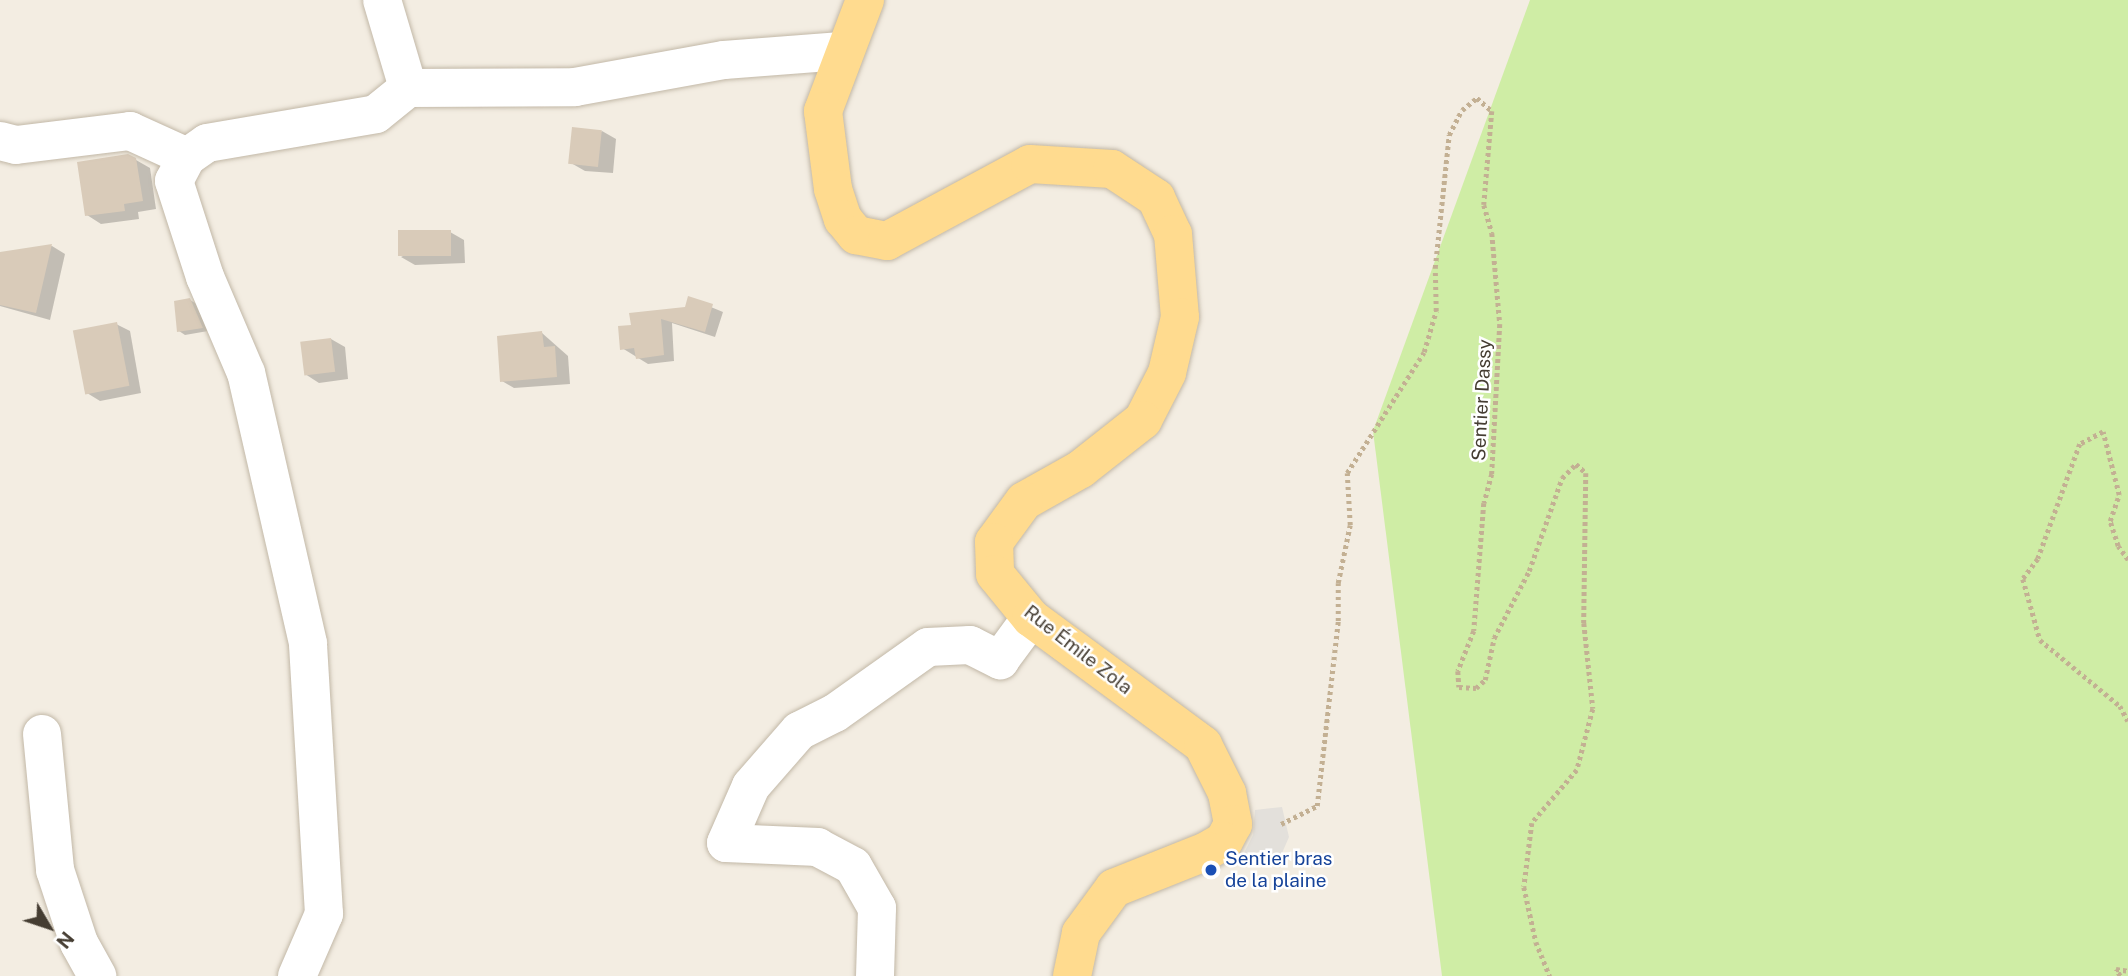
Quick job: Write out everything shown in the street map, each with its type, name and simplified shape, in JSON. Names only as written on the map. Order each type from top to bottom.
[{"type":"main road","name":"Rue Émile Zola","points":[[865,0],[842,51],[823,111],[833,189],[843,219],[856,235],[887,241],[1030,164],[1112,169],[1156,198],[1173,234],[1181,317],[1167,373],[1143,420],[1082,470],[1024,501],[994,542],[995,574],[1031,618],[1203,746],[1227,793],[1233,824],[1224,841],[1207,851],[1114,888],[1081,933],[1072,976]]},
{"type":"street","points":[[382,0],[408,88]]},
{"type":"street","points":[[297,976],[324,914],[308,643],[246,373],[205,277],[174,181],[187,158],[207,143],[376,114],[408,88],[575,87],[724,61],[842,51]]},
{"type":"street","points":[[0,141],[16,145],[130,131],[187,158]]},
{"type":"street","points":[[874,976],[877,908],[853,866],[818,847],[726,843],[731,831],[751,786],[799,731],[835,713],[928,647],[970,645],[1000,660],[1031,618]]},
{"type":"street","points":[[42,734],[55,870],[79,943],[97,976]]},
{"type":"path","name":"Sentier Dassy","points":[[1281,824],[1317,806],[1338,621],[1338,583],[1350,525],[1347,473],[1424,352],[1436,311],[1435,268],[1449,135],[1462,110],[1477,98],[1492,111],[1484,205],[1500,288],[1500,324],[1492,474],[1485,503],[1474,631],[1458,671],[1458,687],[1476,688],[1485,680],[1494,638],[1529,571],[1562,478],[1576,464],[1586,473],[1584,623],[1593,709],[1577,770],[1532,823],[1524,887],[1536,942],[1550,976]]},
{"type":"path","points":[[2128,560],[2118,546],[2110,521],[2119,495],[2104,432],[2080,444],[2038,559],[2023,579],[2040,640],[2120,706],[2128,721]]},
{"type":"path","points":[[2120,976],[2116,969],[2128,971]]},
{"type":"green space","points":[[1530,0],[2128,0],[2128,976],[1442,976],[1373,431]]},
{"type":"shaded area","points":[[1282,807],[1289,837],[1279,860],[1257,865],[1241,859],[1253,835],[1255,810]]},
{"type":"building","points":[[572,127],[602,130],[598,167],[568,164]]},
{"type":"building","points":[[128,154],[136,158],[143,201],[124,204],[125,211],[85,216],[77,162]]},
{"type":"building","points":[[398,230],[451,230],[451,256],[398,256]]},
{"type":"building","points":[[52,244],[36,313],[0,305],[0,252]]},
{"type":"building","points":[[688,296],[713,304],[705,332],[661,319],[664,355],[636,359],[634,348],[620,350],[618,326],[631,325],[629,313],[685,307]]},
{"type":"building","points":[[190,298],[203,328],[177,332],[174,301]]},
{"type":"building","points":[[117,322],[129,386],[85,394],[73,331]]},
{"type":"building","points":[[542,331],[544,347],[555,346],[557,377],[500,382],[497,336]]},
{"type":"building","points":[[331,338],[335,372],[304,376],[300,342]]},
{"type":"place","name":"Sentier bras de la plaine","points":[[1211,870]]}]
